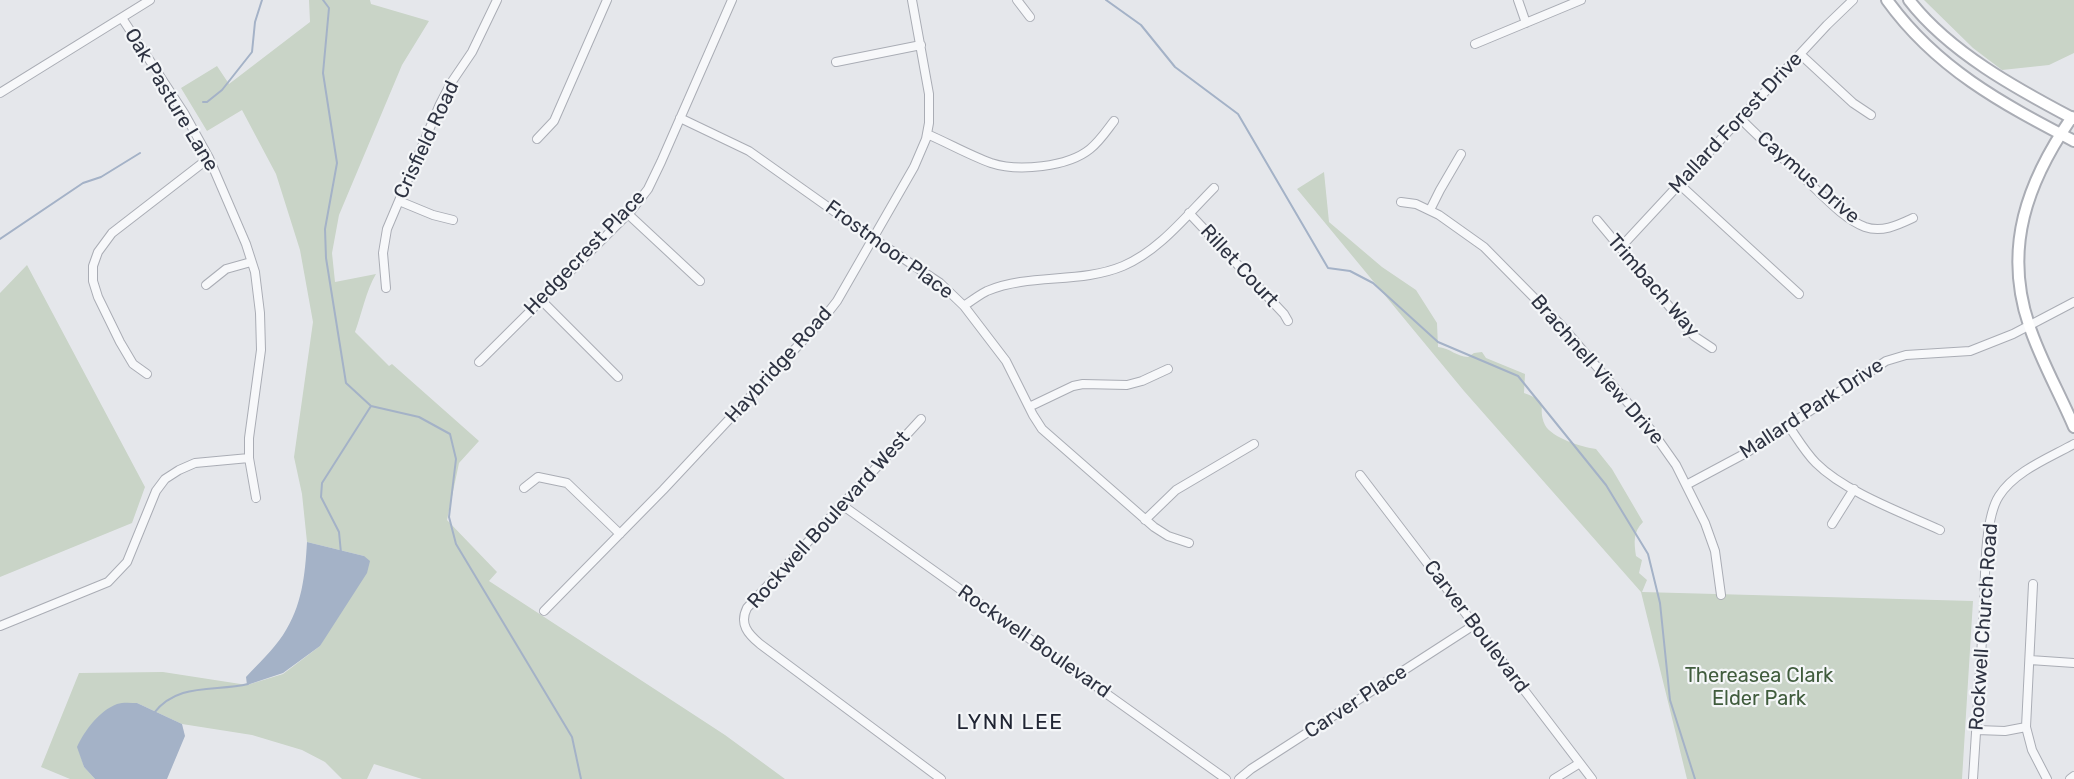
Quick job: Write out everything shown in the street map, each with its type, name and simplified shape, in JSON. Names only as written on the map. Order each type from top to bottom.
[{"type":"main road","points":[[1887,0],[1920,40],[1962,76],[2005,104],[2074,141]]},
{"type":"main road","points":[[1910,0],[1934,26],[1988,69],[2073,116],[2060,134],[2031,189],[2022,218],[2018,266],[2029,326],[2074,427]]},
{"type":"street","points":[[0,93],[150,0]]},
{"type":"street","name":"Crisfield Road","points":[[386,288],[383,267],[384,239],[387,229],[440,104],[451,82],[472,52],[497,0]]},
{"type":"street","points":[[537,139],[554,121],[607,0]]},
{"type":"street","name":"Hedgecrest Place","points":[[479,362],[628,214],[642,197],[654,177],[732,0]]},
{"type":"street","name":"Haybridge Road","points":[[544,611],[823,319],[837,300],[914,167],[927,134],[929,102],[912,0]]},
{"type":"street","points":[[1017,0],[1030,17]]},
{"type":"street","points":[[1518,0],[1526,23]]},
{"type":"street","points":[[1475,44],[1581,0]]},
{"type":"street","name":"Mallard Forest Drive","points":[[1620,248],[1840,11],[1853,0]]},
{"type":"street","name":"Oak Pasture Lane","points":[[122,18],[194,129],[224,191],[255,272],[261,350],[250,428],[249,458],[256,498]]},
{"type":"street","points":[[836,62],[921,45]]},
{"type":"street","points":[[1800,54],[1853,103],[1871,115]]},
{"type":"street","name":"Frostmoor Place","points":[[680,118],[749,151],[940,284],[964,306],[1006,361],[1042,429],[1145,520],[1168,536],[1189,543]]},
{"type":"street","name":"Caymus Drive","points":[[1740,118],[1832,204],[1855,222],[1866,227],[1880,229],[1896,226],[1913,218]]},
{"type":"street","points":[[927,134],[992,164],[1016,168],[1066,162],[1075,158],[1092,148],[1114,121]]},
{"type":"street","points":[[1430,210],[1461,154]]},
{"type":"street","points":[[147,374],[140,371],[134,364],[120,342],[98,297],[93,281],[93,266],[104,242],[112,233],[209,158]]},
{"type":"street","points":[[1679,184],[1799,294]]},
{"type":"street","points":[[964,306],[985,292],[1005,285],[1101,273],[1123,266],[1150,250],[1214,188]]},
{"type":"street","points":[[399,201],[433,215],[453,220]]},
{"type":"street","name":"Brachnell View Drive","points":[[1401,202],[1430,210],[1461,229],[1484,247],[1561,325],[1652,431],[1688,484],[1712,537],[1721,595]]},
{"type":"street","name":"Rillet Court","points":[[1189,213],[1288,321]]},
{"type":"street","points":[[628,214],[700,280]]},
{"type":"street","name":"Trimbach Way","points":[[1597,220],[1694,336],[1712,348]]},
{"type":"street","points":[[206,285],[226,270],[251,262]]},
{"type":"street","points":[[541,300],[618,377]]},
{"type":"street","name":"Mallard Park Drive","points":[[1688,484],[1746,453],[1886,361],[1906,355],[1970,351],[2029,326],[2074,302]]},
{"type":"street","points":[[1029,407],[1073,386],[1083,384],[1127,385],[1168,369]]},
{"type":"street","name":"Rockwell Boulevard West","points":[[921,419],[747,608],[743,620],[746,629],[760,644],[941,779]]},
{"type":"street","points":[[1788,425],[1818,465],[1854,489],[1940,530]]},
{"type":"street","points":[[1145,520],[1176,490],[1254,444]]},
{"type":"street","name":"Rockwell Church Road","points":[[1973,779],[1990,517],[2007,486],[2074,444]]},
{"type":"street","points":[[0,627],[108,582],[127,562],[156,491],[165,479],[178,470],[195,463],[249,458]]},
{"type":"street","name":"Carver Boulevard","points":[[1360,476],[1592,779]]},
{"type":"street","points":[[524,488],[538,477],[567,483],[620,534]]},
{"type":"street","points":[[1832,524],[1854,489]]},
{"type":"street","name":"Rockwell Boulevard","points":[[842,505],[1226,779]]},
{"type":"street","points":[[2033,585],[2026,727],[2032,750],[2047,779]]},
{"type":"street","name":"Carver Place","points":[[1239,779],[1474,625]]},
{"type":"street","points":[[2030,660],[2074,663]]},
{"type":"street","points":[[1977,730],[1998,731],[2026,727]]},
{"type":"street","points":[[1554,779],[1580,763]]},
{"type":"street","points":[[2070,779],[2074,776]]},
{"type":"green space","points":[[309,0],[370,0],[371,4],[429,21],[402,65],[339,215],[332,253],[335,282],[376,274],[355,332],[389,366],[392,364],[479,441],[459,463],[447,520],[497,572],[489,581],[725,735],[785,779],[422,779],[374,764],[367,779],[342,779],[325,762],[302,750],[252,735],[182,724],[137,703],[101,717],[84,736],[78,747],[84,767],[95,779],[70,779],[41,767],[79,673],[163,672],[247,685],[283,674],[320,646],[364,556],[307,542],[302,494],[294,457],[313,322],[300,250],[276,174],[242,110],[207,131],[181,88],[217,66],[229,84],[310,22]]},
{"type":"green space","points":[[1924,0],[2074,0],[2074,53],[2049,65],[2002,70],[1973,48]]},
{"type":"green space","name":"Thereasea Clark Elder Park","points":[[1324,172],[1329,222],[1382,267],[1416,290],[1437,323],[1438,347],[1464,357],[1482,352],[1486,358],[1525,374],[1524,393],[1541,402],[1545,425],[1549,430],[1568,441],[1596,449],[1612,469],[1643,522],[1637,530],[1635,542],[1636,556],[1642,560],[1639,573],[1647,580],[1642,592],[1973,601],[1962,779],[1687,779],[1641,592],[1464,391],[1297,189]]},
{"type":"green space","points":[[27,265],[145,487],[132,523],[0,577],[0,293]]},
{"type":"water","points":[[307,542],[364,556],[370,561],[367,573],[320,646],[283,673],[247,685],[246,677],[279,641],[294,613],[304,579]]},
{"type":"water","points":[[119,703],[137,703],[182,724],[185,736],[167,779],[95,779],[84,767],[77,747],[80,741],[93,722],[110,707]]},
{"type":"waterway","points":[[203,102],[207,102],[222,90],[252,52],[255,22],[262,0]]},
{"type":"waterway","points":[[323,0],[329,8],[323,73],[337,163],[325,229],[326,258],[346,383],[371,406],[419,417],[450,434],[456,459],[449,517],[456,544],[572,737],[581,779]]},
{"type":"waterway","points":[[1106,0],[1141,25],[1175,67],[1238,114],[1328,268],[1350,271],[1373,283],[1438,342],[1518,376],[1606,485],[1648,554],[1660,603],[1670,700],[1695,779]]},
{"type":"waterway","points":[[0,239],[83,183],[101,177],[140,153]]},
{"type":"waterway","points":[[341,553],[339,532],[321,497],[322,483],[371,406]]},
{"type":"waterway","points":[[154,713],[164,703],[186,692],[248,684]]},
{"type":"district","name":"LYNN LEE","points":[[1010,723]]}]
